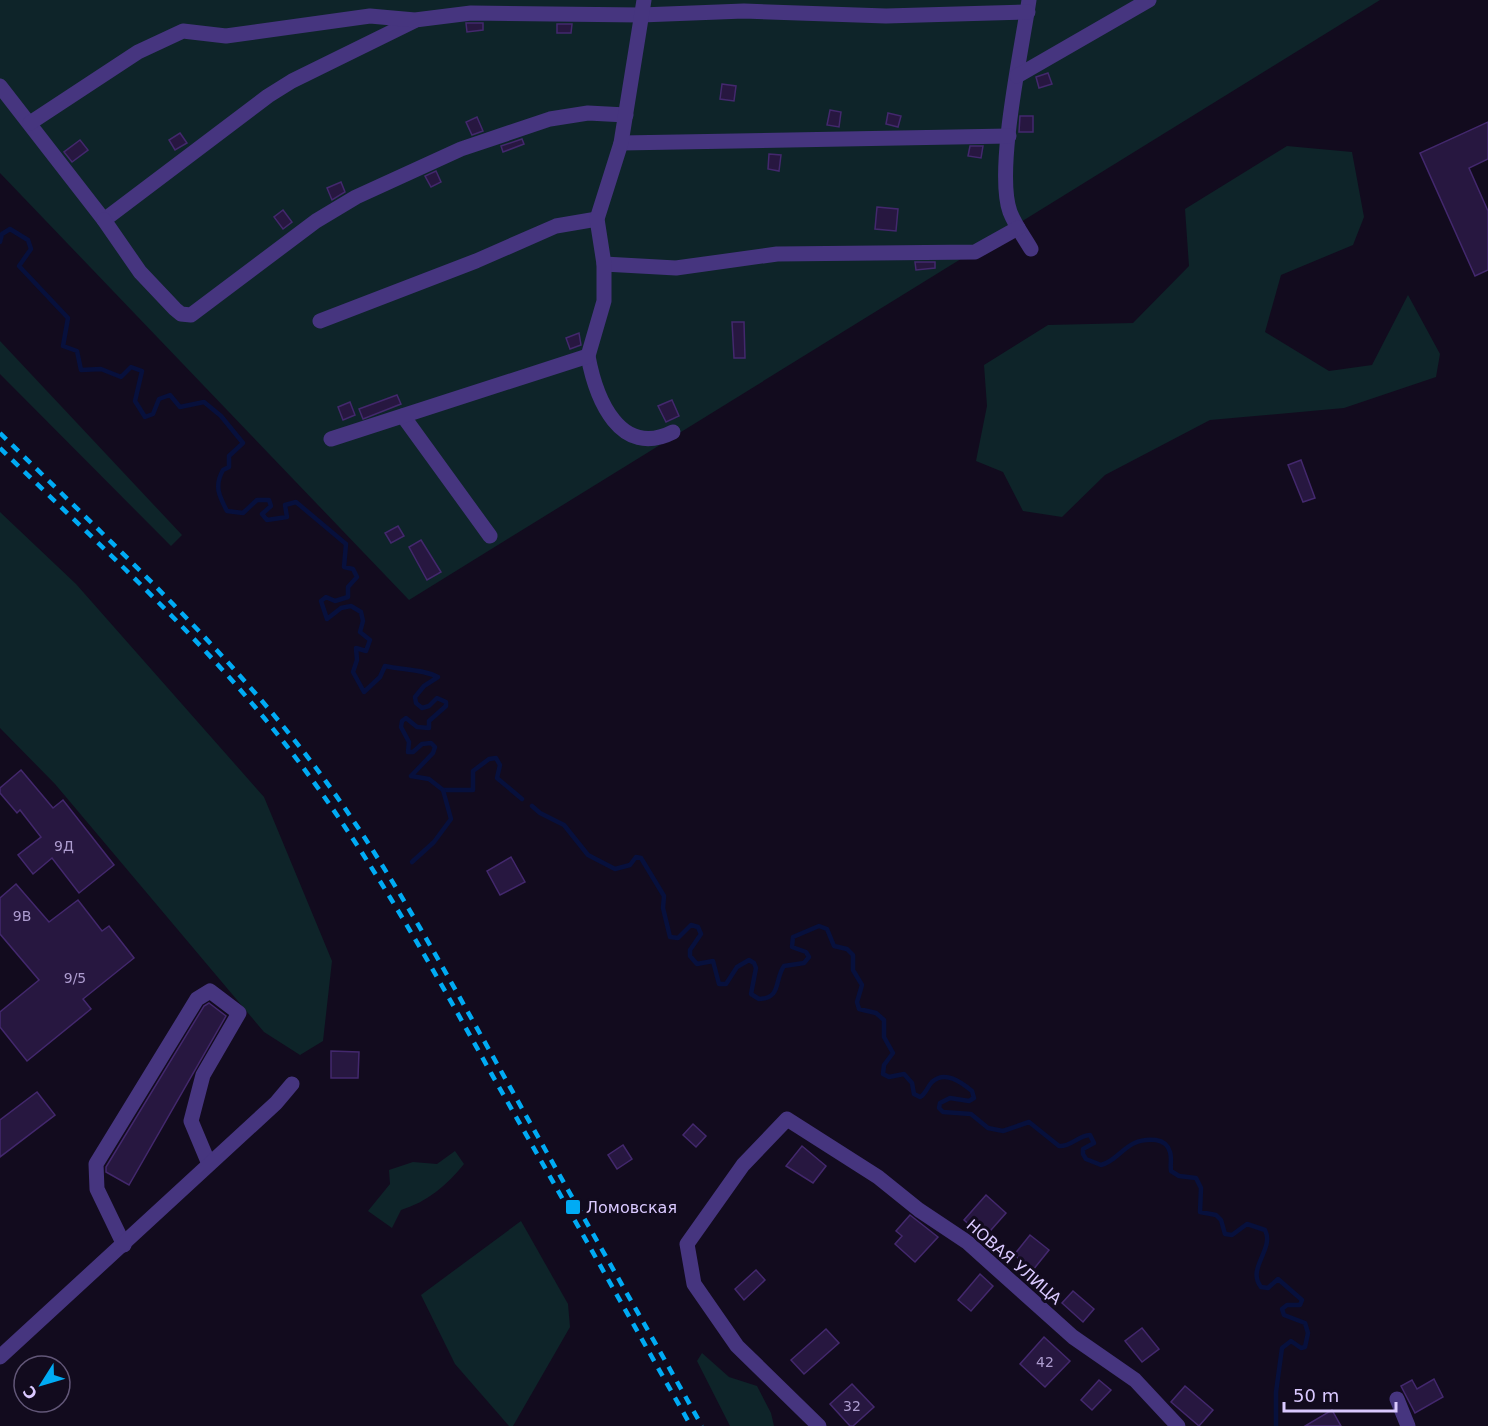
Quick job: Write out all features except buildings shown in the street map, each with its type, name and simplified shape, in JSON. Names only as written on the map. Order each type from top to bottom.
[{"type":"street","points":[[1017,76],[1149,0]]},
{"type":"street","points":[[30,123],[138,52],[183,31],[226,36],[370,16],[415,20],[471,13],[642,8],[886,16],[1028,6],[1009,136],[1006,186],[1010,212],[1030,249]]},
{"type":"street","points":[[642,8],[621,142],[597,219],[604,264],[603,301],[588,356],[600,400],[624,430],[633,437],[645,441],[657,440],[673,432]]},
{"type":"street","points":[[104,220],[268,96],[292,81],[415,20]]},
{"type":"street","points":[[0,86],[104,220],[140,272],[175,309],[181,314],[191,315],[316,221],[356,197],[461,149],[550,119],[588,113],[626,116]]},
{"type":"street","points":[[621,142],[1009,136]]},
{"type":"street","points":[[320,321],[476,261],[556,226],[597,219]]},
{"type":"street","points":[[604,264],[676,267],[777,254],[975,252],[1018,228]]},
{"type":"street","points":[[331,439],[588,356]]},
{"type":"street","points":[[403,416],[490,536]]},
{"type":"street","points":[[124,1245],[97,1189],[96,1164],[197,999],[210,991],[239,1013],[203,1075],[191,1121],[209,1164]]},
{"type":"street","points":[[0,1357],[276,1104],[292,1084]]},
{"type":"street","name":"НОВАЯ УЛИЦА","points":[[819,1426],[737,1346],[694,1284],[687,1244],[743,1165],[787,1119],[878,1177],[919,1210],[967,1242],[1073,1337],[1135,1380],[1178,1426]]},
{"type":"street","points":[[1397,1399],[1408,1426]]},
{"type":"green space","points":[[0,0],[1380,0],[409,600],[0,173]]},
{"type":"green space","points":[[1287,146],[1352,152],[1364,217],[1353,245],[1281,275],[1265,332],[1329,371],[1372,365],[1408,295],[1440,354],[1436,377],[1344,408],[1210,420],[1105,475],[1062,517],[1023,511],[1003,472],[976,461],[987,406],[984,365],[1048,325],[1133,323],[1189,266],[1185,209]]},
{"type":"green space","points":[[0,341],[182,535],[171,546],[0,374]]},
{"type":"green space","points":[[0,512],[76,584],[264,797],[332,961],[323,1041],[300,1055],[264,1032],[55,784],[0,728]]},
{"type":"green space","points":[[455,1151],[464,1164],[436,1192],[401,1210],[392,1228],[368,1211],[390,1184],[389,1170],[413,1162],[437,1164]]},
{"type":"green space","points":[[521,1221],[568,1304],[570,1327],[513,1426],[509,1426],[455,1364],[421,1295]]},
{"type":"green space","points":[[702,1353],[729,1377],[757,1386],[771,1413],[774,1426],[730,1426],[697,1361]]},
{"type":"waterway","points":[[0,242],[2,234],[10,229],[28,240],[31,249],[19,266],[68,318],[63,346],[77,351],[81,370],[101,369],[121,377],[131,367],[142,371],[135,401],[145,417],[153,414],[159,399],[170,395],[180,407],[204,402],[221,416],[243,443],[229,456],[229,467],[223,470],[220,476],[218,486],[227,511],[243,513],[257,500],[269,500],[271,506],[262,514],[267,520],[287,517],[285,505],[296,502],[346,544],[344,567],[353,569],[357,577],[348,587],[348,597],[335,601],[326,597],[321,601],[327,619],[341,608],[351,606],[361,612],[363,621],[360,632],[370,640],[366,651],[356,648],[357,660],[353,672],[364,692],[380,677],[385,666],[419,671],[438,677],[424,686],[415,697],[416,703],[422,708],[429,706],[437,698],[446,702],[446,706],[429,721],[429,728],[417,727],[406,718],[402,721],[401,727],[409,742],[408,752],[413,752],[422,744],[431,743],[435,747],[433,753],[411,776],[429,779],[443,790],[473,790],[473,771],[489,759],[496,758],[500,765],[497,778],[522,799]]},
{"type":"waterway","points":[[412,862],[434,842],[451,819],[443,790]]},
{"type":"waterway","points":[[532,806],[540,813],[564,825],[588,855],[615,869],[630,865],[636,857],[641,858],[664,896],[663,908],[670,937],[678,938],[691,925],[698,927],[701,934],[690,950],[690,956],[697,964],[713,961],[719,984],[726,984],[737,967],[749,960],[756,968],[751,994],[759,999],[766,998],[774,992],[784,966],[804,963],[809,957],[806,952],[792,947],[793,937],[819,926],[827,929],[834,946],[847,949],[853,955],[853,970],[862,985],[857,1002],[859,1009],[876,1013],[884,1020],[884,1037],[893,1053],[884,1065],[883,1074],[889,1077],[904,1074],[912,1083],[914,1094],[920,1097],[932,1082],[942,1077],[958,1081],[972,1091],[974,1098],[969,1101],[950,1098],[940,1103],[939,1108],[943,1112],[971,1114],[988,1128],[1003,1131],[1029,1122],[1059,1146],[1090,1135],[1094,1143],[1083,1149],[1083,1154],[1086,1159],[1101,1165],[1114,1159],[1137,1142],[1156,1140],[1165,1144],[1171,1154],[1171,1171],[1179,1176],[1196,1178],[1201,1188],[1200,1212],[1216,1215],[1221,1220],[1225,1234],[1232,1235],[1247,1224],[1265,1230],[1266,1244],[1257,1273],[1257,1280],[1261,1287],[1268,1288],[1278,1279],[1302,1300],[1300,1305],[1287,1305],[1282,1309],[1284,1315],[1305,1323],[1308,1333],[1305,1347],[1301,1348],[1291,1341],[1282,1348],[1276,1392],[1276,1426]]},
{"type":"railway","points":[[0,433],[124,554],[243,679],[316,768],[341,803],[389,875],[433,950],[702,1426]]},
{"type":"railway","points":[[0,448],[113,557],[222,669],[318,787],[371,867],[420,948],[691,1426]]},
{"type":"place","name":"Ломовская","points":[[573,1207]]}]
